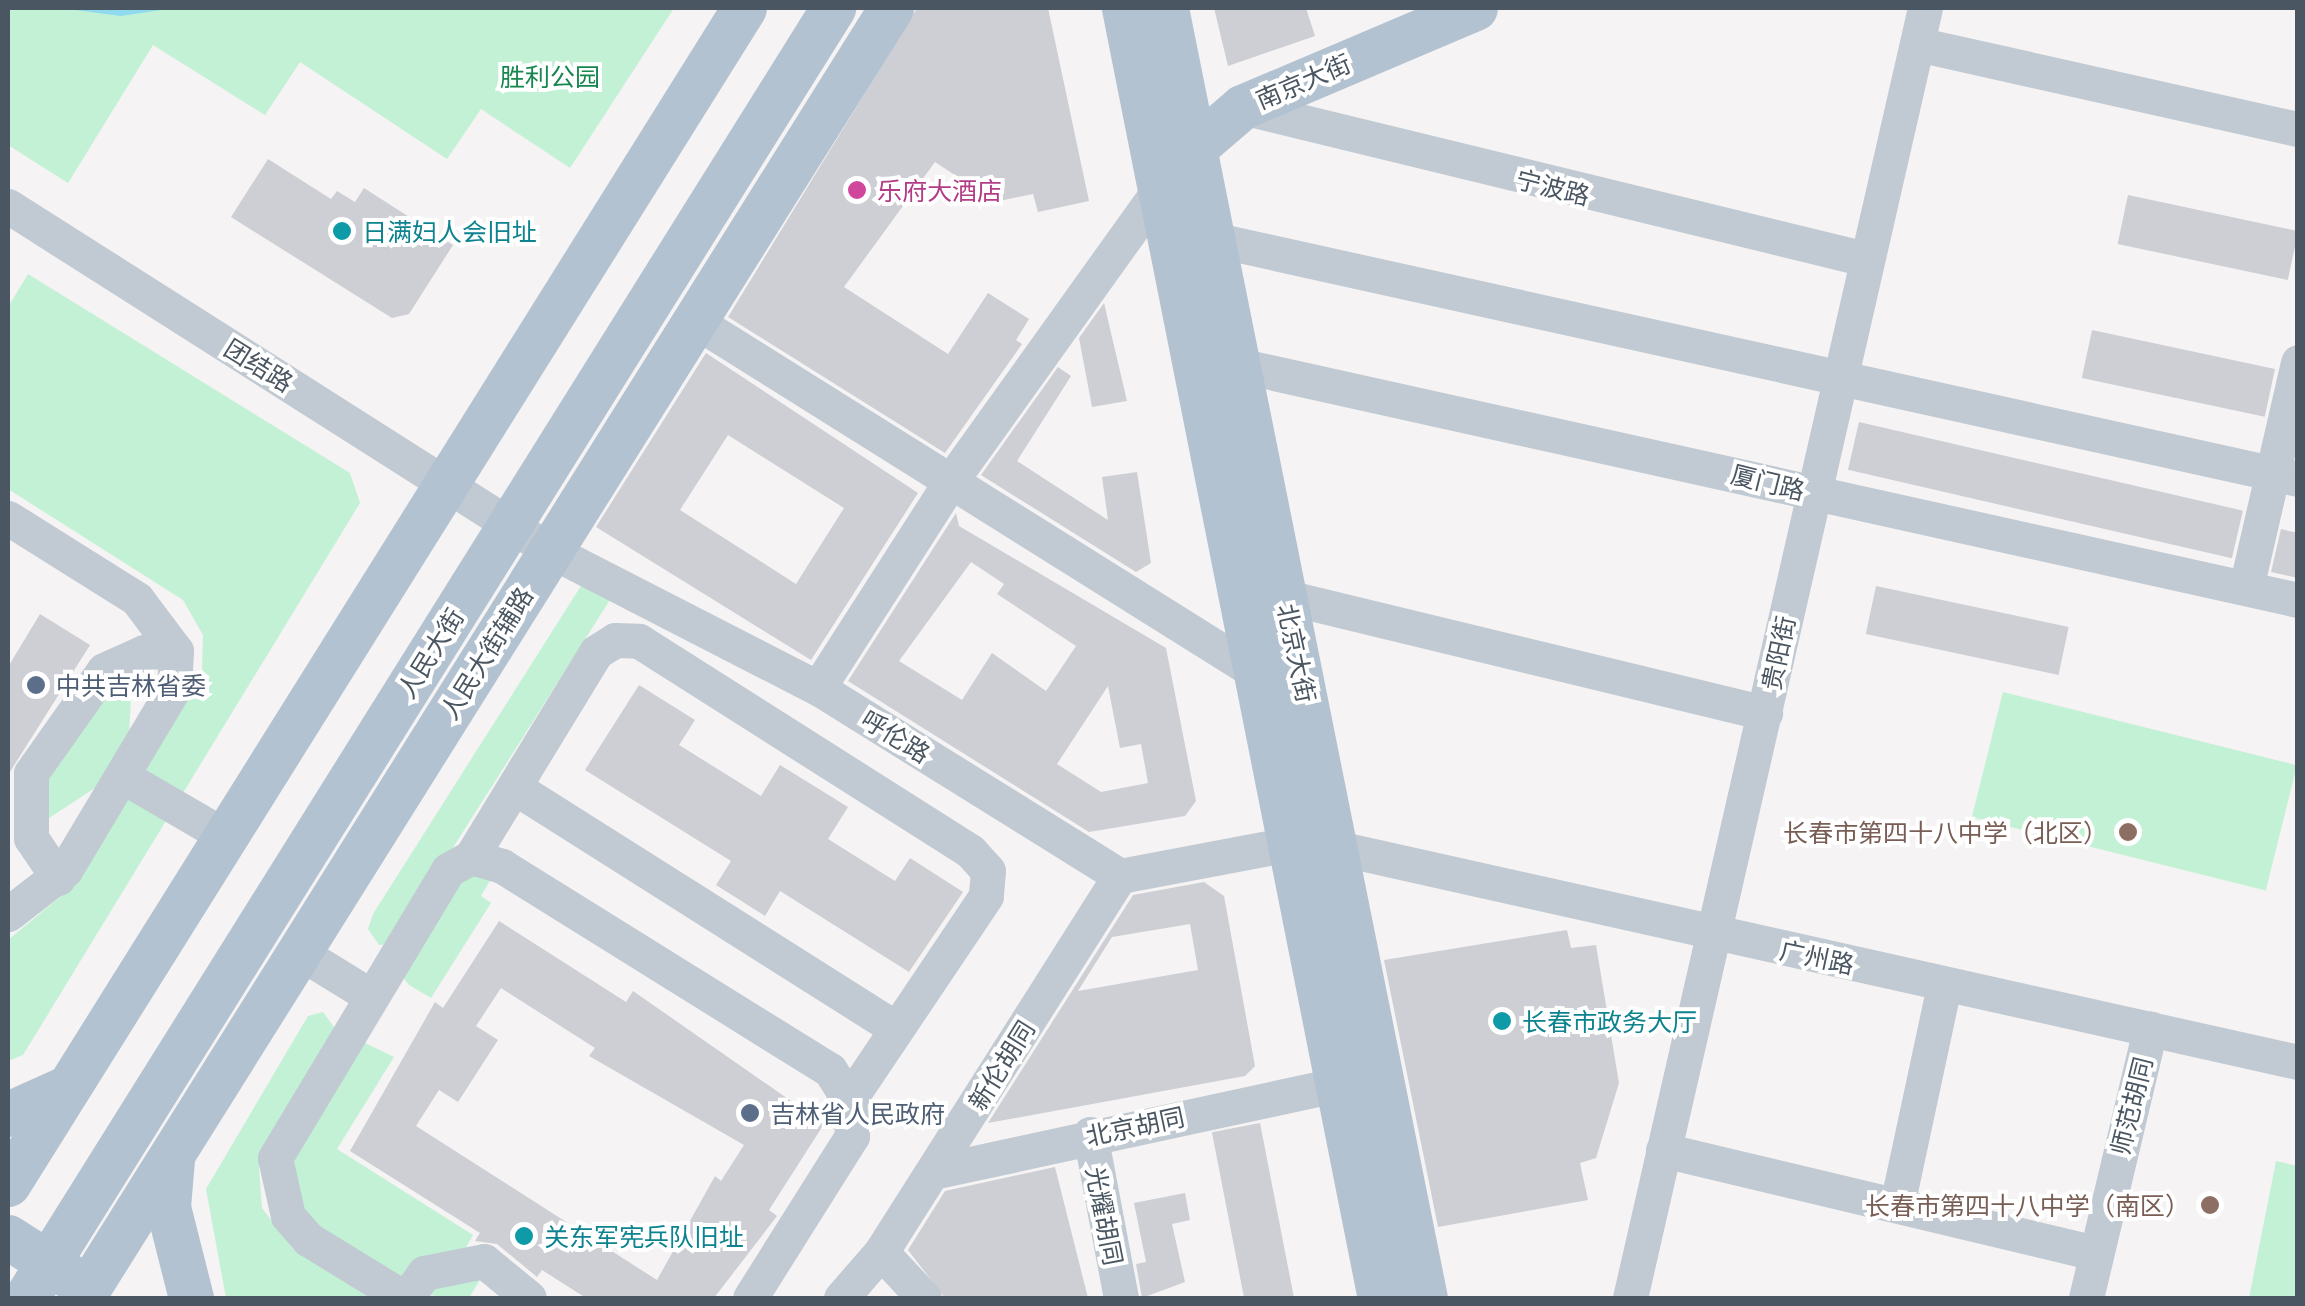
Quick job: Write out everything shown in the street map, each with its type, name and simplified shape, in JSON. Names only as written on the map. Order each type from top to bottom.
[{"type":"main road","points":[[8,1184],[744,8]]},
{"type":"main road","name":"人民大街","points":[[23,1274],[497,517],[800,8]]},
{"type":"main road","name":"人民大街","points":[[497,517],[833,8]]},
{"type":"main road","name":"人民大街辅路","points":[[92,1295],[174,1152],[891,8]]},
{"type":"main road","name":"北京大街","points":[[1124,8],[1260,675],[1316,846],[1425,1298]]},
{"type":"main road","name":"北京大街","points":[[1166,8],[1286,597],[1339,1084],[1380,1298]]},
{"type":"main road","name":"南京大街","points":[[1159,190],[1192,142],[1242,107],[1474,8]]},
{"type":"main road","points":[[8,1114],[68,1087]]},
{"type":"main road","points":[[174,1152],[168,1207],[191,1298]]},
{"type":"main road","points":[[23,1274],[92,1295]]},
{"type":"street","name":"贵阳街","points":[[1630,1298],[1717,936],[1812,493],[1925,8]]},
{"type":"street","points":[[1916,44],[2298,129]]},
{"type":"street","name":"宁波路","points":[[1242,107],[1866,259]]},
{"type":"street","points":[[818,688],[950,482],[1159,190]]},
{"type":"street","name":"团结路","points":[[8,206],[497,517]]},
{"type":"street","points":[[1212,238],[1840,374],[2285,476]]},
{"type":"street","points":[[695,321],[1260,675]]},
{"type":"street","points":[[2246,588],[2285,476],[2298,362]]},
{"type":"street","name":"厦门路","points":[[1238,365],[1507,418],[1812,493],[2298,600]]},
{"type":"street","name":"呼伦路","points":[[497,517],[550,551],[818,688],[1120,876]]},
{"type":"street","points":[[8,518],[136,599],[176,651],[174,688],[58,878],[8,914]]},
{"type":"street","points":[[1286,597],[1765,713]]},
{"type":"street","points":[[529,1298],[491,1285],[450,1262],[424,1273],[405,1298],[308,1239],[288,1216],[275,1158],[369,995],[448,870],[471,856],[596,652],[616,640],[656,652],[988,871],[986,896],[849,1100]]},
{"type":"street","points":[[58,878],[32,838],[31,772],[104,670],[144,652],[176,651]]},
{"type":"street","points":[[122,776],[225,836]]},
{"type":"street","points":[[514,787],[896,1028]]},
{"type":"street","points":[[1120,876],[1316,846]]},
{"type":"street","name":"广州路","points":[[1316,846],[2298,1062]]},
{"type":"street","points":[[471,856],[502,866],[830,1070],[849,1100],[852,1136],[750,1298]]},
{"type":"street","name":"新伦胡同","points":[[841,1298],[882,1252],[1120,876]]},
{"type":"street","points":[[299,952],[369,995]]},
{"type":"street","points":[[1897,1205],[1944,985]]},
{"type":"street","name":"师范胡同","points":[[2086,1298],[2150,1030]]},
{"type":"street","name":"北京胡同","points":[[933,1172],[1090,1134],[1339,1084]]},
{"type":"street","name":"光耀胡同","points":[[1090,1134],[1121,1298]]},
{"type":"street","points":[[1663,1150],[2096,1253]]},
{"type":"street","points":[[882,1252],[924,1298]]},
{"type":"green space","name":"胜利公园","points":[[8,8],[674,8],[570,168],[481,109],[447,159],[300,62],[265,115],[153,45],[68,183],[8,145]]},
{"type":"green space","points":[[28,274],[350,473],[360,503],[23,1055],[8,1061],[8,940],[72,887],[202,669],[203,635],[183,600],[8,489],[8,307]]},
{"type":"green space","points":[[586,578],[613,595],[392,944],[379,945],[368,929],[373,914]]},
{"type":"green space","points":[[132,679],[129,735],[101,784],[46,820],[50,759],[103,693]]},
{"type":"green space","points":[[2003,692],[2297,765],[2266,890],[1972,817]]},
{"type":"green space","points":[[495,872],[481,896],[491,903],[431,998],[409,985],[399,972],[450,877]]},
{"type":"green space","points":[[323,1012],[334,1027],[259,1168],[262,1208],[293,1249],[371,1298],[226,1298],[206,1189],[308,1016]]},
{"type":"green space","points":[[357,1039],[394,1057],[337,1149],[473,1235],[463,1253],[405,1285],[320,1234],[289,1183],[298,1127]]},
{"type":"green space","points":[[2276,1161],[2297,1166],[2297,1298],[2249,1298]]},
{"type":"green space","points":[[481,1278],[469,1298],[424,1295],[430,1286]]},
{"type":"water","points":[[60,8],[174,8],[121,16]]},
{"type":"building","name":"乐府大酒店","points":[[917,8],[1048,8],[1089,201],[1038,212],[1033,194],[999,201],[996,188],[979,191],[935,162],[844,287],[948,354],[988,293],[1029,319],[1016,340],[1022,344],[945,453],[728,317]]},
{"type":"building","points":[[1214,8],[1306,8],[1315,36],[1228,66]]},
{"type":"building","name":"日满妇人会旧址","points":[[268,159],[331,199],[337,191],[355,202],[364,188],[453,245],[409,314],[392,318],[231,217]]},
{"type":"building","points":[[2128,195],[2298,231],[2288,280],[2118,244]]},
{"type":"building","points":[[1104,303],[1127,401],[1092,407],[1079,338]]},
{"type":"building","points":[[2092,330],[2275,369],[2265,417],[2082,378]]},
{"type":"building","points":[[706,353],[918,493],[811,660],[596,527]],"holes":[[[728,435],[844,508],[796,584],[680,510]]]},
{"type":"building","points":[[1058,367],[1071,376],[1017,461],[1108,520],[1102,477],[1137,472],[1151,563],[1136,572],[981,475]]},
{"type":"building","points":[[1859,422],[2243,511],[2232,558],[1848,470]]},
{"type":"building","points":[[956,513],[959,526],[1166,648],[1196,801],[1185,816],[1089,832],[848,681]],"holes":[[[971,562],[1004,584],[997,594],[1076,646],[1046,691],[992,653],[962,700],[899,661]],[[1108,686],[1120,748],[1141,744],[1148,783],[1101,792],[1057,764]]]},
{"type":"building","points":[[2281,529],[2298,533],[2298,578],[2271,572]]},
{"type":"building","points":[[1876,586],[2069,627],[2059,675],[1866,634]]},
{"type":"building","name":"中共吉林省委","points":[[40,614],[90,645],[8,775],[8,667]]},
{"type":"building","points":[[639,685],[695,720],[679,745],[761,796],[780,765],[848,807],[828,839],[895,881],[910,858],[963,892],[909,972],[780,891],[765,916],[716,885],[731,861],[585,770]]},
{"type":"building","points":[[1204,882],[1224,896],[1255,1066],[1245,1076],[988,1123],[1133,895]],"holes":[[[1190,924],[1198,970],[1078,991],[1112,937]]]},
{"type":"building","name":"吉林省人民政府","points":[[499,921],[626,1002],[633,991],[824,1124],[769,1210],[777,1216],[714,1298],[586,1298],[542,1270],[537,1277],[497,1244],[475,1241],[480,1233],[350,1151],[435,1002],[443,1008]],"holes":[[[501,988],[595,1048],[589,1056],[744,1145],[721,1181],[715,1176],[657,1280],[416,1126],[439,1090],[458,1102],[498,1040],[476,1026]]]},
{"type":"building","name":"长春市政务大厅","points":[[1567,930],[1571,948],[1596,945],[1619,1083],[1596,1158],[1580,1163],[1588,1200],[1438,1227],[1384,960]]},
{"type":"building","points":[[1260,1123],[1294,1298],[1244,1298],[1212,1132]]},
{"type":"building","points":[[1055,1167],[1088,1298],[945,1298],[908,1250],[945,1191]]},
{"type":"building","points":[[1185,1193],[1190,1220],[1172,1224],[1185,1282],[1142,1298],[1136,1264],[1146,1262],[1134,1203]]},
{"type":"place","name":"乐府大酒店","points":[[857,190]]},
{"type":"place","name":"日满妇人会旧址","points":[[342,231]]},
{"type":"place","name":"中共吉林省委","points":[[36,685]]},
{"type":"place","name":"长春市第四十八中学（北区）","points":[[2128,832]]},
{"type":"place","name":"长春市政务大厅","points":[[1502,1021]]},
{"type":"place","name":"吉林省人民政府","points":[[750,1113]]},
{"type":"place","name":"长春市第四十八中学（南区）","points":[[2210,1205]]},
{"type":"place","name":"关东军宪兵队旧址","points":[[524,1236]]}]
